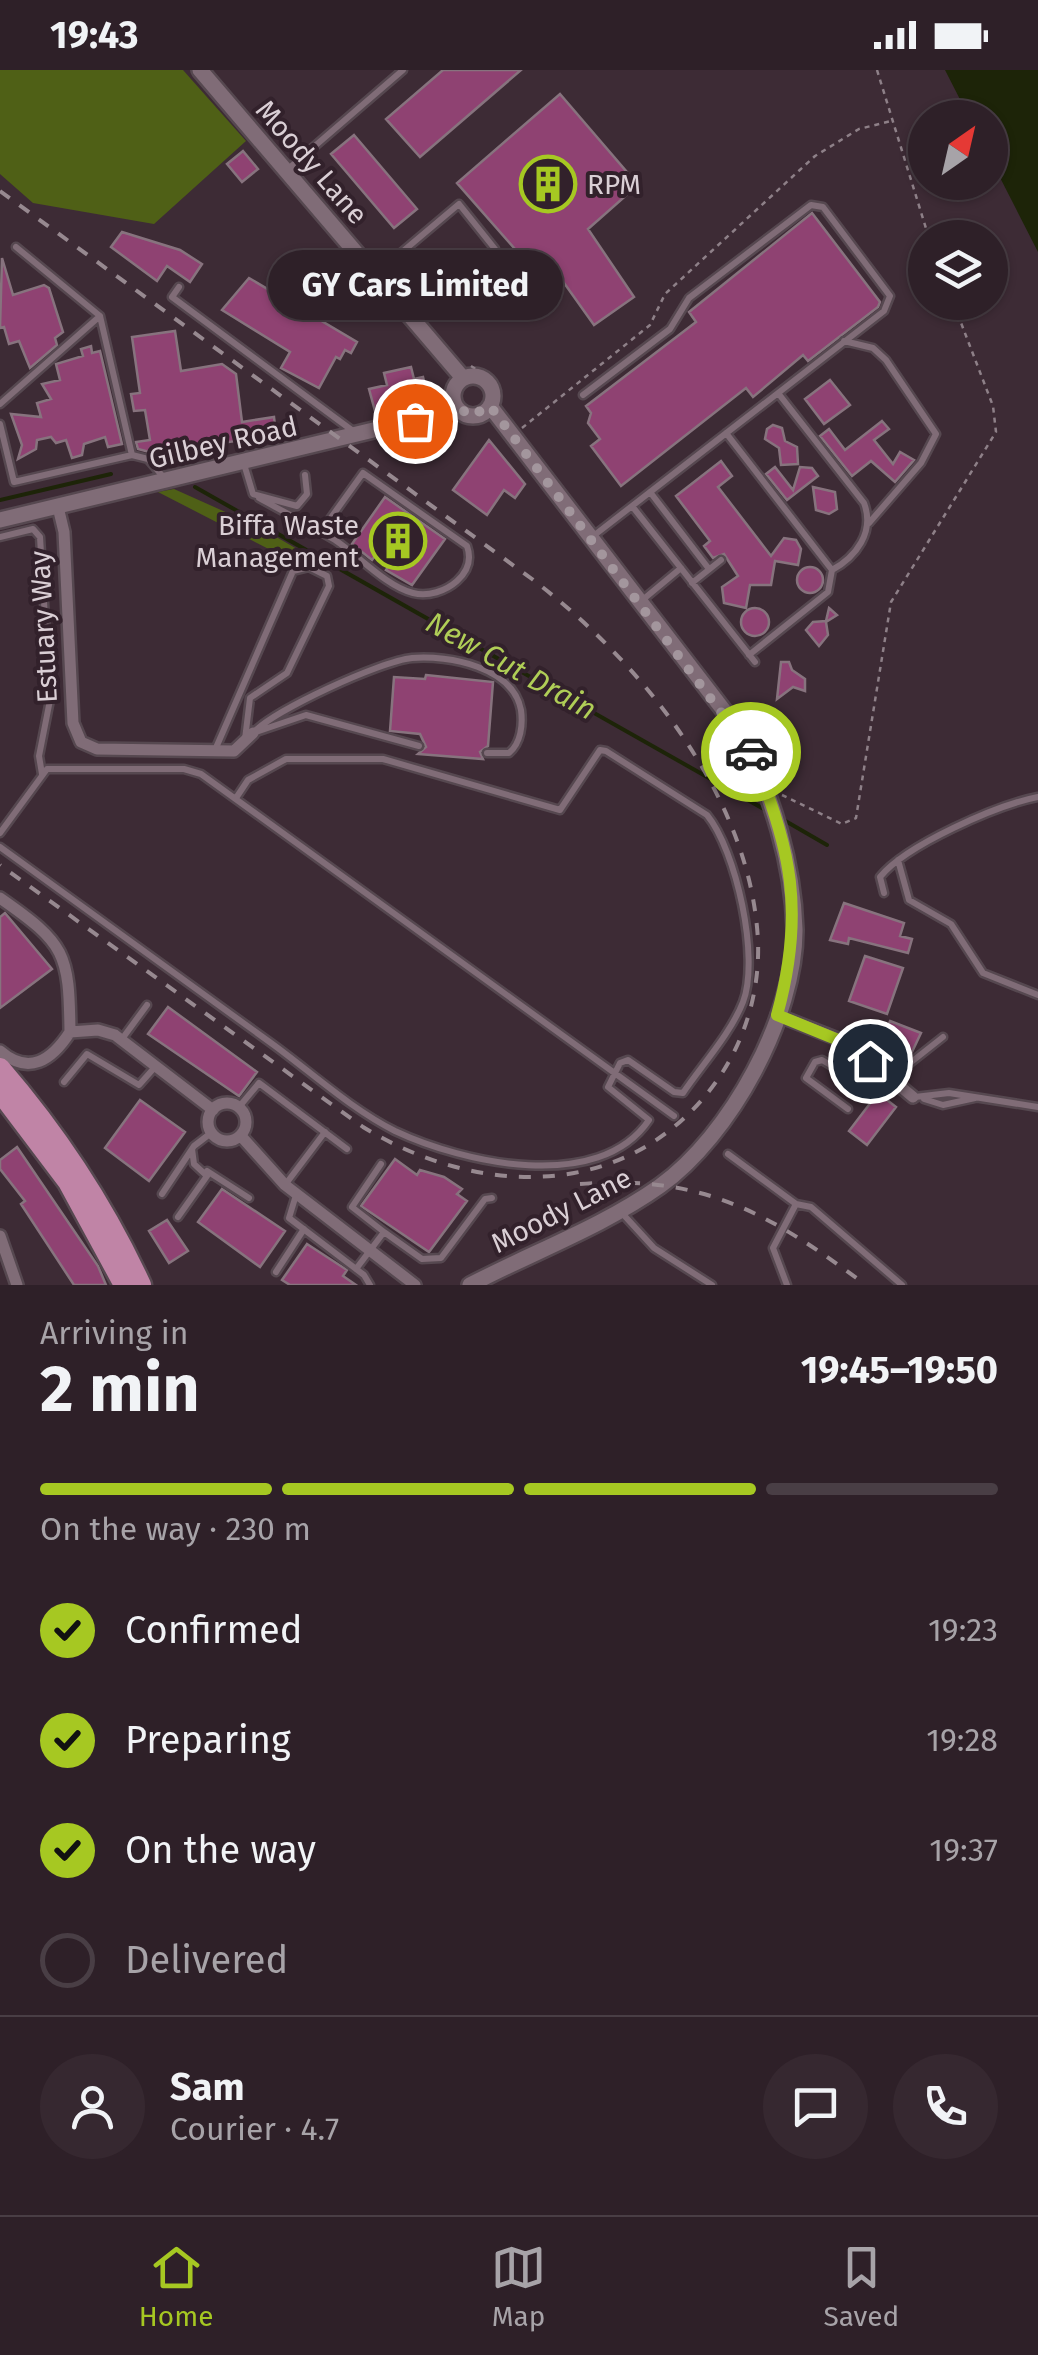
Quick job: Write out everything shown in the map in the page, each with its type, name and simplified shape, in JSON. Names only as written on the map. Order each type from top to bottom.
[{"type":"highway","points":[[0,1068],[69,1155],[110,1221],[142,1285]]},
{"type":"highway","points":[[0,1092],[68,1182],[124,1285]]},
{"type":"street","name":"Moody Lane","points":[[200,70],[464,378]]},
{"type":"street","points":[[477,376],[489,384],[490,406],[471,416],[455,405],[454,390],[464,378],[477,376]]},
{"type":"street","name":"Gilbey Road","points":[[0,520],[357,436],[444,413],[455,405]]},
{"type":"street","name":"Moody Lane","points":[[470,1285],[621,1212],[684,1165],[724,1120],[756,1067],[777,1015],[795,933],[775,801],[745,738],[490,406]]},
{"type":"street","name":"Estuary Way","points":[[58,507],[64,532],[73,723],[80,742],[97,748],[234,751],[249,737]]},
{"type":"street","points":[[0,898],[60,948],[69,971],[70,1032],[57,1051],[35,1065],[18,1064],[0,1051]]},
{"type":"street","points":[[777,1015],[848,1044],[917,1097]]},
{"type":"street","points":[[70,1032],[98,1030],[121,1040],[213,1110]]},
{"type":"street","points":[[222,1104],[239,1107],[247,1121],[241,1136],[225,1142],[211,1132],[208,1121],[213,1110],[222,1104]]},
{"type":"street","points":[[241,1136],[285,1186],[415,1285]]},
{"type":"street","points":[[0,1236],[12,1283]]},
{"type":"lane","points":[[286,171],[403,70]]},
{"type":"lane","points":[[375,274],[459,204],[495,249]]},
{"type":"lane","points":[[583,395],[670,330],[689,298],[811,206],[824,207],[890,296],[884,311],[592,538]]},
{"type":"lane","points":[[16,247],[100,316],[132,455]]},
{"type":"lane","points":[[179,287],[172,297],[323,406],[357,436]]},
{"type":"lane","points":[[0,404],[100,316]]},
{"type":"lane","points":[[749,655],[828,592],[832,570],[858,548],[868,524],[921,463],[936,434],[886,360],[874,348],[844,341]]},
{"type":"lane","points":[[778,393],[864,504],[868,524]]},
{"type":"lane","points":[[323,406],[330,395]]},
{"type":"lane","points":[[0,424],[14,482],[132,455],[148,460],[166,481]]},
{"type":"lane","points":[[726,433],[832,570]]},
{"type":"lane","points":[[244,463],[250,492],[417,594],[448,588],[459,579],[470,560],[467,546],[363,473],[325,526],[315,529]]},
{"type":"lane","points":[[259,498],[300,504],[307,494],[305,475]]},
{"type":"lane","points":[[650,492],[710,569]]},
{"type":"lane","points":[[632,506],[755,662]]},
{"type":"lane","points":[[0,537],[33,530],[40,537],[50,700],[39,756],[42,774]]},
{"type":"lane","points":[[692,582],[721,560]]},
{"type":"lane","points":[[214,751],[293,572],[309,567],[327,576],[329,586],[287,673],[250,698],[249,737]]},
{"type":"lane","points":[[640,602],[681,568]]},
{"type":"lane","points":[[249,737],[275,713],[414,658],[474,665],[509,686],[520,710],[518,742],[509,753],[488,753]]},
{"type":"lane","points":[[249,737],[306,716],[419,746]]},
{"type":"lane","points":[[0,847],[376,1120],[462,1156],[532,1165],[565,1163],[616,1151],[636,1139],[648,1120],[608,1087],[614,1071],[628,1060],[674,1092],[682,1093],[742,1004],[746,948],[742,910],[732,867],[707,814],[600,750],[560,810],[383,759],[286,760],[248,780],[236,798]]},
{"type":"lane","points":[[0,833],[42,774],[52,768],[196,770],[674,1116]]},
{"type":"lane","points":[[884,894],[880,877],[898,860],[944,835],[1038,797]]},
{"type":"lane","points":[[898,860],[909,900],[951,924],[978,969],[1038,995]]},
{"type":"lane","points":[[121,1040],[147,1005]]},
{"type":"lane","points":[[890,1079],[942,1037]]},
{"type":"lane","points":[[64,1082],[87,1054],[138,1085],[156,1066]]},
{"type":"lane","points":[[848,1109],[806,1078],[815,1062],[822,1060],[856,1080],[870,1061]]},
{"type":"lane","points":[[239,1107],[260,1083],[347,1149]]},
{"type":"lane","points":[[917,1097],[949,1093],[1038,1106]]},
{"type":"lane","points":[[162,1194],[192,1149],[211,1132]]},
{"type":"lane","points":[[285,1186],[324,1132]]},
{"type":"lane","points":[[192,1149],[194,1164],[249,1198]]},
{"type":"lane","points":[[728,1154],[796,1204],[811,1207],[902,1285]]},
{"type":"lane","points":[[381,1164],[352,1206],[422,1259],[441,1258],[485,1199],[492,1198]]},
{"type":"lane","points":[[178,1217],[203,1184],[206,1170]]},
{"type":"lane","points":[[296,1194],[289,1218],[356,1269],[370,1285]]},
{"type":"lane","points":[[787,1285],[773,1248],[778,1230],[796,1204]]},
{"type":"lane","points":[[621,1212],[664,1256],[712,1285]]},
{"type":"lane","points":[[276,1272],[304,1229]]},
{"type":"lane","points":[[356,1269],[384,1232]]},
{"type":"path","points":[[877,70],[924,220]]},
{"type":"path","points":[[513,435],[650,326],[665,294],[815,156],[858,130],[891,121]]},
{"type":"path","points":[[775,801],[784,794],[842,824],[856,818],[890,602],[996,432],[994,406],[960,320]]},
{"type":"green space","points":[[0,70],[183,70],[246,141],[154,224],[33,203],[0,174]]},
{"type":"green space","points":[[174,489],[259,527],[330,568],[327,571],[295,554],[292,561],[158,492]]},
{"type":"shaded area","points":[[945,70],[1038,70],[1038,252],[1008,193],[1008,100],[960,100]]},
{"type":"building","points":[[443,70],[521,70],[420,157],[386,119]]},
{"type":"building","name":"RPM","points":[[560,94],[638,185],[588,229],[634,297],[594,325],[562,280],[551,290],[457,183]]},
{"type":"building","points":[[354,135],[417,209],[394,228],[331,154]]},
{"type":"building","points":[[243,151],[258,169],[242,182],[227,164]]},
{"type":"building","points":[[812,213],[880,302],[878,307],[808,361],[803,355],[753,397],[746,388],[621,486],[591,446],[600,439],[588,423],[591,413],[586,406],[696,322],[689,312]]},
{"type":"building","points":[[122,232],[180,250],[202,264],[190,282],[167,266],[157,281],[111,247]]},
{"type":"building","points":[[2,258],[13,295],[44,285],[49,288],[63,332],[55,338],[57,345],[30,368],[19,341],[9,344],[4,327],[0,328]]},
{"type":"building","points":[[467,258],[499,294],[491,302],[484,294],[468,308],[442,279]]},
{"type":"building","points":[[249,278],[357,342],[351,353],[345,350],[340,359],[336,357],[319,388],[281,368],[290,352],[222,310]]},
{"type":"building","points":[[175,331],[181,371],[222,364],[236,374],[242,422],[274,417],[276,435],[153,453],[138,449],[136,442],[150,440],[145,410],[134,411],[131,394],[140,393],[132,337]]},
{"type":"building","points":[[91,346],[92,353],[100,351],[122,444],[108,447],[105,437],[84,444],[82,455],[72,458],[66,440],[56,443],[51,437],[37,440],[36,449],[18,459],[22,445],[11,414],[41,417],[37,403],[51,399],[42,384],[60,380],[56,364],[83,356],[81,349]]},
{"type":"building","points":[[411,367],[414,379],[423,377],[427,393],[382,404],[383,409],[375,411],[369,389],[387,385],[384,373]]},
{"type":"building","points":[[830,380],[850,405],[824,424],[805,399]]},
{"type":"building","points":[[882,421],[889,429],[874,440],[893,464],[900,452],[914,460],[895,482],[871,461],[852,476],[820,436],[829,429],[845,450]]},
{"type":"building","points":[[773,425],[782,428],[785,441],[797,447],[798,464],[781,465],[779,448],[765,439],[767,429]]},
{"type":"building","points":[[489,440],[525,484],[515,498],[504,490],[487,515],[453,490]]},
{"type":"building","points":[[721,461],[732,476],[718,487],[771,556],[784,538],[796,540],[801,549],[798,565],[775,561],[771,585],[750,585],[746,608],[724,603],[722,587],[738,576],[724,554],[713,558],[704,546],[710,541],[676,496]]},
{"type":"building","points":[[775,467],[793,490],[800,467],[812,468],[818,476],[787,500],[766,474]]},
{"type":"building","points":[[813,487],[835,492],[837,509],[829,514],[816,510]]},
{"type":"building","name":"Biffa Waste Management","points":[[385,497],[445,539],[412,585],[386,570],[394,558],[381,548],[372,560],[352,544]]},
{"type":"building","points":[[810,567],[819,571],[823,580],[819,589],[810,593],[801,589],[797,580],[801,571]]},
{"type":"building","points":[[755,608],[765,612],[769,622],[765,632],[755,636],[745,632],[741,622],[745,612]]},
{"type":"building","points":[[829,608],[837,615],[826,622],[828,635],[819,646],[806,630],[813,622],[826,621]]},
{"type":"building","points":[[781,662],[789,662],[792,670],[805,679],[805,691],[793,687],[777,699]]},
{"type":"building","points":[[426,675],[493,682],[488,746],[480,752],[483,759],[418,754],[426,747],[420,734],[390,731],[394,677],[425,679]]},
{"type":"building","points":[[844,903],[904,923],[900,936],[912,939],[908,953],[849,938],[848,944],[830,940]]},
{"type":"building","points":[[5,913],[52,969],[0,1008],[0,917]]},
{"type":"building","points":[[865,956],[903,968],[887,1014],[849,1001]]},
{"type":"building","points":[[168,1007],[257,1072],[239,1096],[148,1034]]},
{"type":"building","points":[[890,1021],[921,1033],[912,1052],[882,1041]]},
{"type":"building","points":[[878,1093],[896,1107],[867,1145],[849,1131]]},
{"type":"building","points":[[140,1100],[185,1132],[149,1181],[105,1148]]},
{"type":"building","points":[[17,1147],[98,1266],[106,1285],[74,1285],[21,1204],[25,1201],[0,1169],[0,1160]]},
{"type":"building","points":[[395,1159],[417,1175],[420,1170],[444,1177],[462,1189],[457,1194],[467,1201],[429,1252],[361,1206]]},
{"type":"building","points":[[222,1189],[285,1231],[260,1267],[198,1222]]},
{"type":"building","points":[[167,1220],[188,1251],[169,1263],[149,1231]]},
{"type":"building","points":[[307,1244],[347,1270],[343,1276],[356,1285],[290,1285],[282,1280]]},
{"type":"waterway","name":"New Cut Drain","points":[[0,500],[111,474]]},
{"type":"waterway","name":"New Cut Drain","points":[[195,487],[769,812]]},
{"type":"waterway","name":"New Cut Drain","points":[[782,819],[827,845]]},
{"type":"railway","points":[[0,191],[532,579],[612,650],[683,737],[712,785],[735,835],[751,888],[758,941],[756,982],[746,1022],[730,1060],[706,1095],[670,1130],[630,1155],[588,1170],[543,1177],[497,1175],[451,1166],[406,1150],[363,1127],[0,865]]},
{"type":"railway","points":[[580,1184],[664,1186],[734,1204],[798,1238],[866,1285]]},
{"type":"way so far","points":[[415,421],[444,413],[455,405],[471,416],[490,406],[745,738],[751,752]]},
{"type":"place","name":"RPM","points":[[548,184]]},
{"type":"place","name":"GY Cars Limited","points":[[415,421]]},
{"type":"place","name":"Biffa Waste Management","points":[[398,541]]},
{"type":"route","points":[[751,752],[770,796],[792,890],[795,933],[777,1015],[848,1044],[870,1061]]}]
